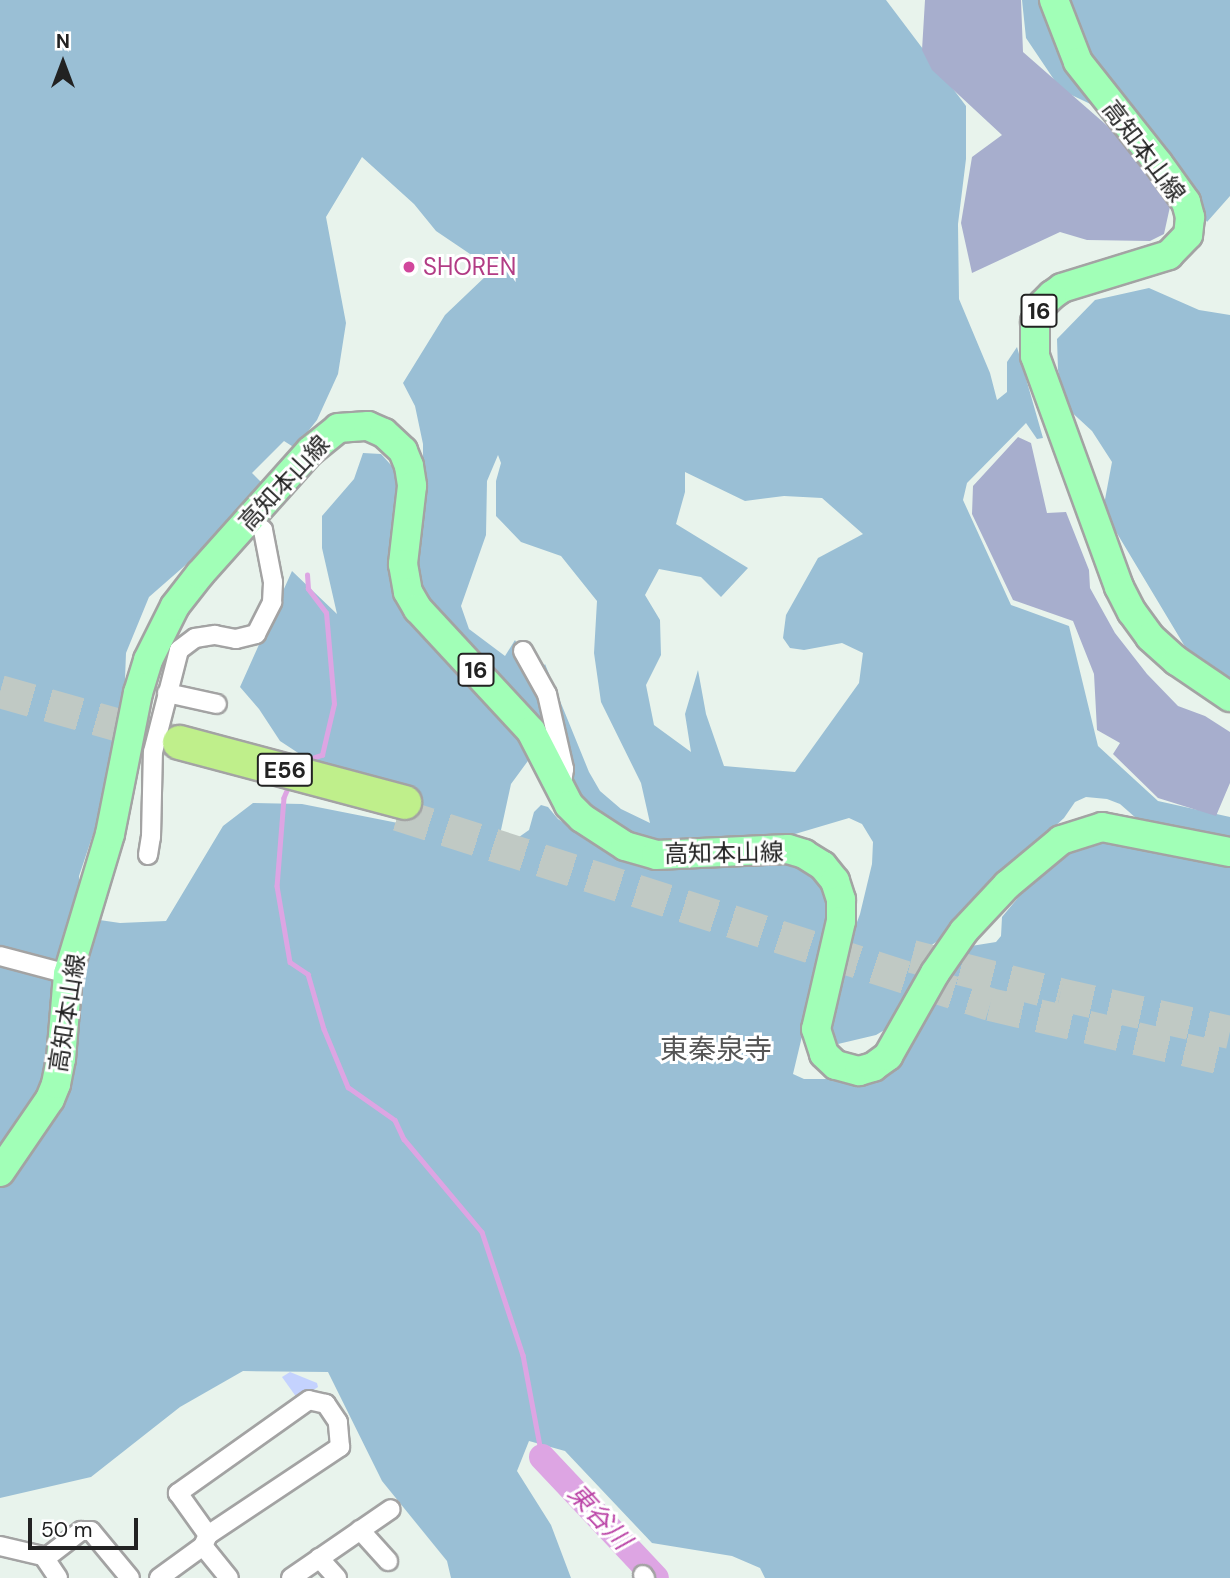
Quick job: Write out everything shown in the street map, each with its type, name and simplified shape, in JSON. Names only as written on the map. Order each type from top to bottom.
[{"type":"highway","name":"E56","points":[[184,749],[388,805]]},
{"type":"main road","name":"高知本山線","points":[[1054,0],[1079,62],[1186,202],[1190,217],[1188,235],[1169,255],[1062,288],[1052,295],[1043,304],[1035,322],[1035,356],[1119,587],[1132,612],[1150,636],[1177,661],[1230,697]]},
{"type":"main road","name":"高知本山線","points":[[0,1172],[50,1099],[56,1084],[61,1059],[68,974],[110,834],[138,693],[148,660],[175,606],[250,519],[328,435],[338,428],[368,426],[384,433],[403,451],[411,473],[403,564],[408,593],[418,609],[531,731],[569,805],[594,829],[638,851],[656,855],[788,849],[804,854],[823,866],[835,881],[841,900],[841,921],[816,1029],[824,1054],[847,1069],[859,1071],[873,1067],[888,1056],[934,973],[964,931],[1007,885],[1061,840],[1102,827],[1135,830],[1230,852]]},
{"type":"street","points":[[148,855],[151,837],[153,752],[179,650],[195,638],[206,635],[236,639],[256,634],[272,602],[273,582],[263,530],[250,519]]},
{"type":"street","points":[[523,651],[547,694],[564,769],[561,791]]},
{"type":"street","points":[[167,693],[217,704]]},
{"type":"street","points":[[0,956],[68,974]]},
{"type":"street","points":[[159,1578],[205,1541],[340,1447],[338,1422],[326,1404],[309,1400],[178,1493],[205,1541],[229,1578]]},
{"type":"street","points":[[291,1578],[391,1509]]},
{"type":"street","points":[[359,1530],[388,1561]]},
{"type":"street","points":[[0,1546],[44,1557],[57,1552],[81,1531],[90,1531],[130,1578]]},
{"type":"street","points":[[44,1557],[58,1578]]},
{"type":"street","points":[[319,1558],[337,1578]]},
{"type":"shaded area","points":[[0,0],[886,0],[966,106],[966,159],[958,224],[959,299],[990,373],[997,400],[1007,392],[1007,362],[1017,347],[1043,438],[1037,439],[1026,423],[967,483],[963,500],[1011,605],[1069,626],[1098,746],[1158,801],[1230,817],[1230,837],[1136,818],[1120,804],[1107,799],[1086,797],[1075,802],[1064,818],[995,881],[952,931],[926,949],[898,1022],[876,1035],[838,1044],[832,1032],[840,968],[860,914],[872,864],[873,842],[862,824],[849,818],[795,834],[723,841],[653,841],[619,829],[598,815],[574,788],[540,671],[545,664],[589,772],[600,791],[621,809],[650,823],[641,783],[601,702],[594,653],[597,601],[561,556],[521,542],[496,516],[496,481],[501,463],[498,455],[487,481],[486,535],[461,606],[469,629],[505,656],[515,640],[541,690],[558,761],[427,605],[415,580],[423,493],[423,444],[415,406],[403,383],[445,315],[488,274],[473,256],[436,231],[414,204],[362,157],[326,217],[346,323],[338,374],[317,420],[295,448],[284,441],[252,473],[261,482],[213,541],[149,597],[126,653],[124,706],[114,772],[79,876],[79,917],[120,923],[166,921],[223,826],[253,803],[302,804],[403,824],[413,790],[315,764],[280,741],[259,709],[240,687],[292,571],[337,614],[322,548],[322,516],[354,479],[363,453],[381,454],[401,476],[392,561],[533,754],[511,784],[496,853],[529,830],[534,812],[541,805],[548,807],[558,819],[621,861],[640,867],[707,861],[796,860],[822,879],[829,900],[825,940],[793,1074],[804,1079],[873,1079],[891,1072],[903,1057],[965,947],[996,942],[1001,936],[1002,917],[1021,894],[1023,882],[1063,852],[1097,837],[1230,861],[1230,1578],[765,1578],[760,1568],[732,1556],[652,1543],[565,1451],[529,1441],[517,1471],[551,1525],[571,1578],[451,1578],[447,1561],[382,1481],[328,1372],[243,1371],[180,1407],[91,1477],[0,1498]],"holes":[[[685,472],[745,501],[784,496],[822,498],[863,534],[818,558],[786,615],[783,638],[790,648],[804,650],[842,643],[863,653],[859,683],[795,772],[724,766],[706,714],[698,670],[685,714],[691,752],[654,725],[646,685],[661,655],[660,620],[645,595],[659,569],[701,577],[721,597],[748,568],[676,524],[685,492]]]},
{"type":"shaded area","points":[[925,0],[1021,0],[1023,52],[1120,137],[1171,202],[1164,234],[1150,241],[1087,240],[1060,232],[972,273],[961,223],[972,157],[1002,135],[932,70],[922,50]]},
{"type":"shaded area","points":[[1022,0],[1230,0],[1230,196],[1207,222],[1188,193],[1103,110],[1061,90],[1026,38]]},
{"type":"shaded area","points":[[1149,288],[1199,310],[1230,315],[1230,681],[1190,655],[1103,510],[1112,462],[1092,431],[1066,407],[1058,370],[1057,339],[1095,300]]},
{"type":"shaded area","points":[[1018,437],[1031,443],[1047,513],[1066,512],[1089,570],[1090,588],[1115,633],[1147,674],[1178,706],[1205,716],[1230,732],[1230,783],[1216,816],[1158,798],[1113,754],[1120,743],[1097,730],[1094,674],[1073,621],[1013,600],[972,514],[973,486]]},
{"type":"shaded area","points":[[290,1372],[317,1383],[318,1387],[300,1399],[297,1398],[282,1377]]},
{"type":"waterway","points":[[303,761],[322,755],[334,704],[326,613],[308,589],[307,575]]},
{"type":"waterway","points":[[289,786],[284,798],[277,886],[290,962],[308,974],[324,1029],[348,1087],[395,1120],[404,1139],[482,1232],[523,1355],[542,1457]]},
{"type":"waterway","name":"東谷川","points":[[542,1457],[656,1578]]},
{"type":"tunnel","points":[[0,691],[179,742]]},
{"type":"tunnel","points":[[398,814],[990,1004],[1230,1060]]},
{"type":"tunnel","points":[[912,956],[1060,994],[1230,1032]]},
{"type":"place","name":"SHOREN","points":[[409,267]]},
{"type":"district","name":"東秦泉寺","points":[[716,1050]]}]
